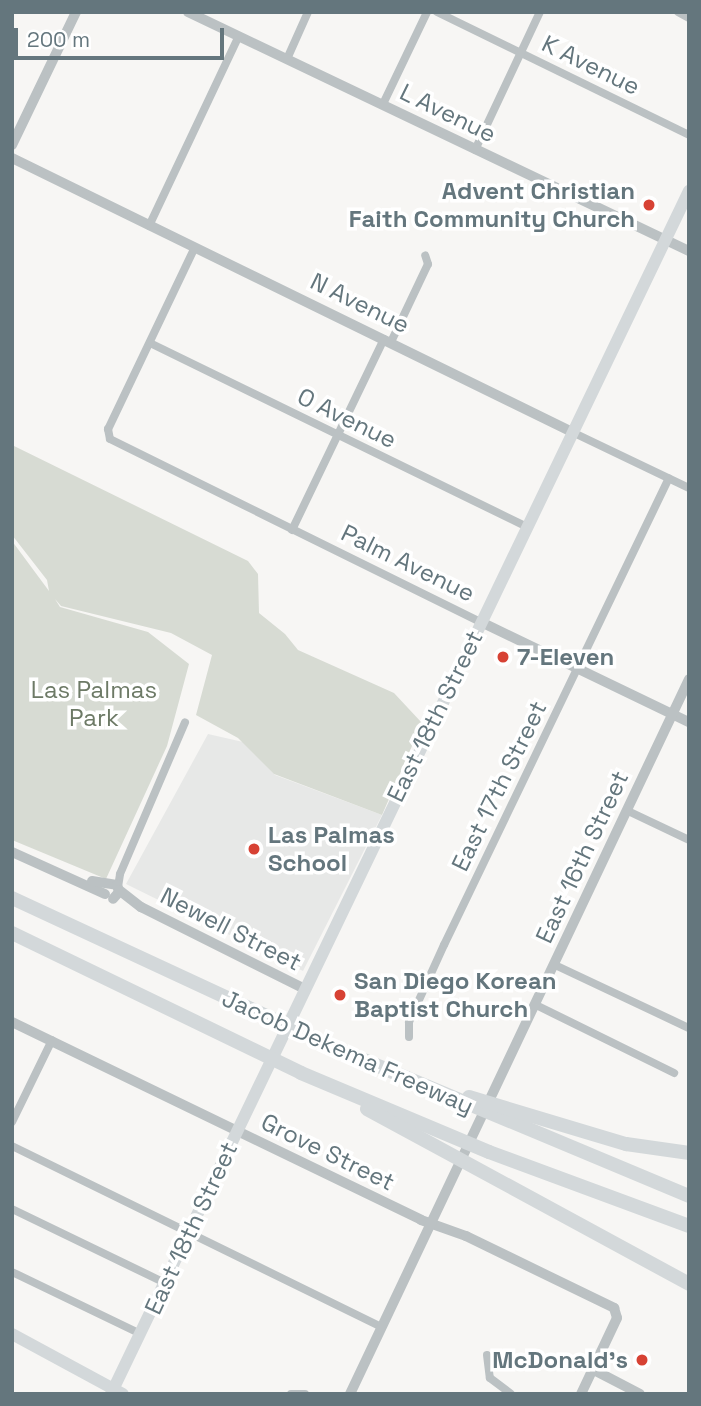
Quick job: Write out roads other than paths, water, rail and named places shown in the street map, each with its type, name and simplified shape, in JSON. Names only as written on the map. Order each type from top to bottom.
[{"type":"highway","name":"Jacob Dekema Freeway","points":[[12,898],[330,1046],[575,1152],[689,1196]]},
{"type":"highway","name":"Jacob Dekema Freeway","points":[[12,933],[302,1073],[489,1152],[689,1226]]},
{"type":"highway","points":[[330,1046],[530,1119],[626,1144],[689,1153]]},
{"type":"highway","points":[[302,1073],[689,1284]]},
{"type":"main road","name":"East 18th Street","points":[[116,1392],[164,1283],[297,1006],[303,988],[689,191]]},
{"type":"main road","points":[[12,1334],[116,1392]]},
{"type":"street","points":[[12,145],[76,12]]},
{"type":"street","points":[[287,59],[308,12]]},
{"type":"street","points":[[383,104],[427,12]]},
{"type":"street","name":"K Avenue","points":[[437,12],[689,135]]},
{"type":"street","points":[[475,150],[540,12]]},
{"type":"street","points":[[678,12],[689,18]]},
{"type":"street","name":"L Avenue","points":[[191,13],[689,251]]},
{"type":"street","points":[[149,226],[240,36]]},
{"type":"street","name":"N Avenue","points":[[12,158],[689,488]]},
{"type":"street","points":[[150,343],[195,247]]},
{"type":"street","points":[[292,530],[338,435],[428,264],[425,255]]},
{"type":"street","name":"O Avenue","points":[[150,343],[527,527]]},
{"type":"street","name":"Palm Avenue","points":[[150,343],[108,429],[110,439],[689,722]]},
{"type":"street","name":"East 17th Street","points":[[409,1037],[409,1022],[435,966],[669,478]]},
{"type":"street","name":"East 16th Street","points":[[350,1394],[689,679]]},
{"type":"street","points":[[112,890],[185,722]]},
{"type":"street","points":[[628,811],[689,840]]},
{"type":"street","name":"Newell Street","points":[[12,852],[79,880],[112,890],[303,988]]},
{"type":"street","points":[[555,965],[689,1028]]},
{"type":"street","points":[[536,1005],[674,1073]]},
{"type":"street","name":"Grove Street","points":[[12,1022],[432,1225],[466,1236],[614,1308],[615,1323],[592,1369]]},
{"type":"street","points":[[12,1122],[52,1040]]},
{"type":"street","points":[[12,1146],[382,1327]]},
{"type":"street","points":[[12,1209],[164,1283]]},
{"type":"street","points":[[12,1272],[141,1334]]},
{"type":"street","points":[[487,1355],[490,1378],[511,1394]]},
{"type":"street","points":[[581,1394],[592,1369],[640,1394]]},
{"type":"street","points":[[290,1394],[305,1394]]},
{"type":"place","name":"Advent Christian Faith Community Church","points":[[649,205]]},
{"type":"place","name":"7-Eleven","points":[[503,657]]},
{"type":"place","name":"Las Palmas School","points":[[254,849]]},
{"type":"place","name":"San Diego Korean Baptist Church","points":[[340,995]]},
{"type":"place","name":"McDonald's","points":[[642,1360]]},
{"type":"park label","name":"Las Palmas Park","points":[[94,704]]}]
